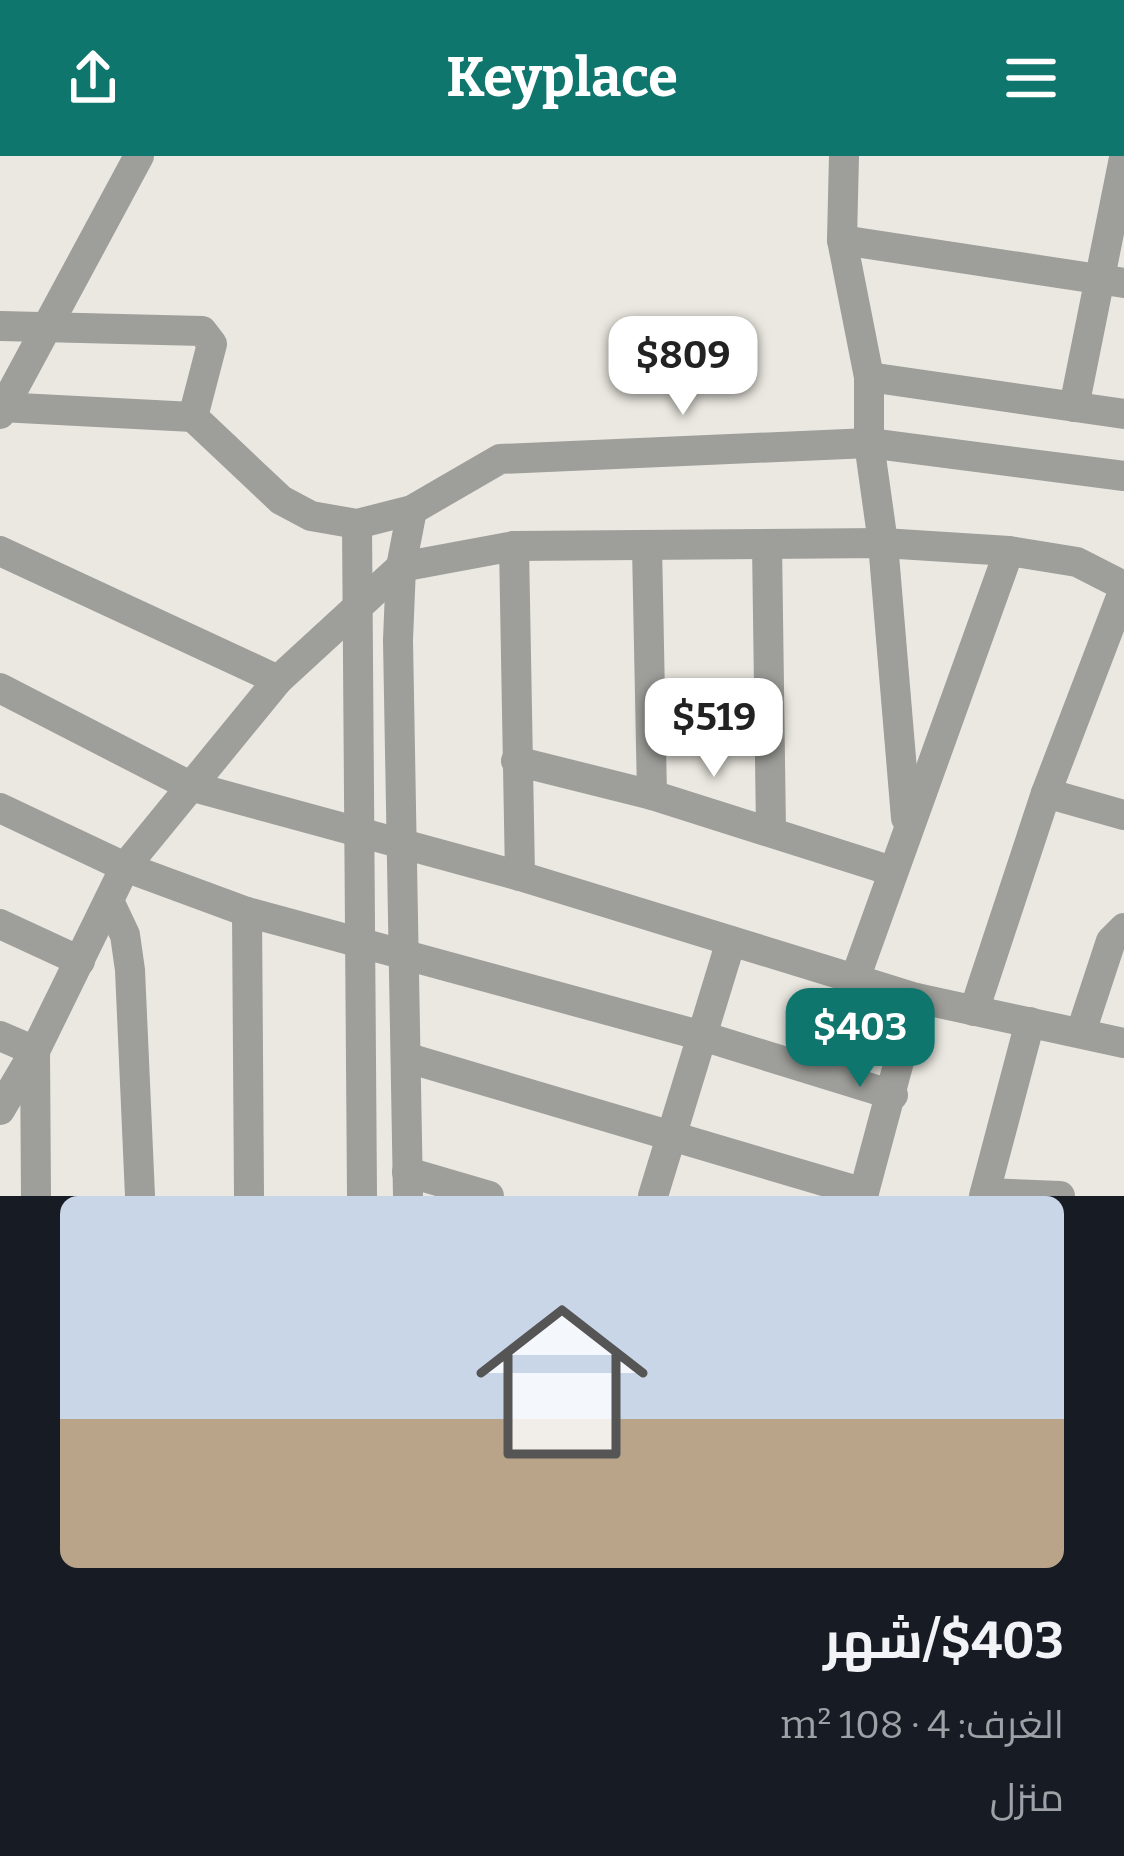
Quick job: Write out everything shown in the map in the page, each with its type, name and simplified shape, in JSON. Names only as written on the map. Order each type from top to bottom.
[{"type":"street","points":[[139,156],[1,409],[193,417],[281,500],[311,516],[357,524],[412,509],[500,459],[869,443],[1124,476]]},
{"type":"street","points":[[844,156],[842,240],[869,377],[869,443],[883,543],[907,830]]},
{"type":"street","points":[[1074,407],[1114,282],[1124,158]]},
{"type":"street","points":[[842,240],[1114,282]]},
{"type":"street","points":[[0,326],[202,331],[212,344],[193,417]]},
{"type":"street","points":[[869,377],[1124,414]]},
{"type":"street","points":[[412,509],[401,567],[407,1184],[488,1196]]},
{"type":"street","points":[[357,524],[362,1196]]},
{"type":"street","points":[[0,1110],[35,1051],[125,867],[278,680],[401,567],[514,546],[883,543],[1009,551],[1077,562],[1124,588],[1046,793],[974,1011]]},
{"type":"street","points":[[767,544],[771,831]]},
{"type":"street","points":[[514,546],[520,876]]},
{"type":"street","points":[[647,547],[652,795]]},
{"type":"street","points":[[0,551],[278,680]]},
{"type":"street","points":[[855,979],[1009,551]]},
{"type":"street","points":[[0,688],[190,786],[520,876],[916,998],[1124,1042]]},
{"type":"street","points":[[516,761],[652,795],[892,871]]},
{"type":"street","points":[[1046,793],[1124,815]]},
{"type":"street","points":[[0,808],[125,867],[247,912],[699,1035],[893,1095]]},
{"type":"street","points":[[109,901],[125,935],[130,970],[140,1196]]},
{"type":"street","points":[[1081,1032],[1124,908]]},
{"type":"street","points":[[247,912],[249,1196]]},
{"type":"street","points":[[0,924],[80,961]]},
{"type":"street","points":[[653,1196],[731,941]]},
{"type":"street","points":[[408,1058],[863,1195],[916,998]]},
{"type":"street","points":[[1030,1022],[984,1195],[1060,1196]]},
{"type":"street","points":[[0,1036],[35,1051]]},
{"type":"street","points":[[35,1051],[36,1196]]}]
